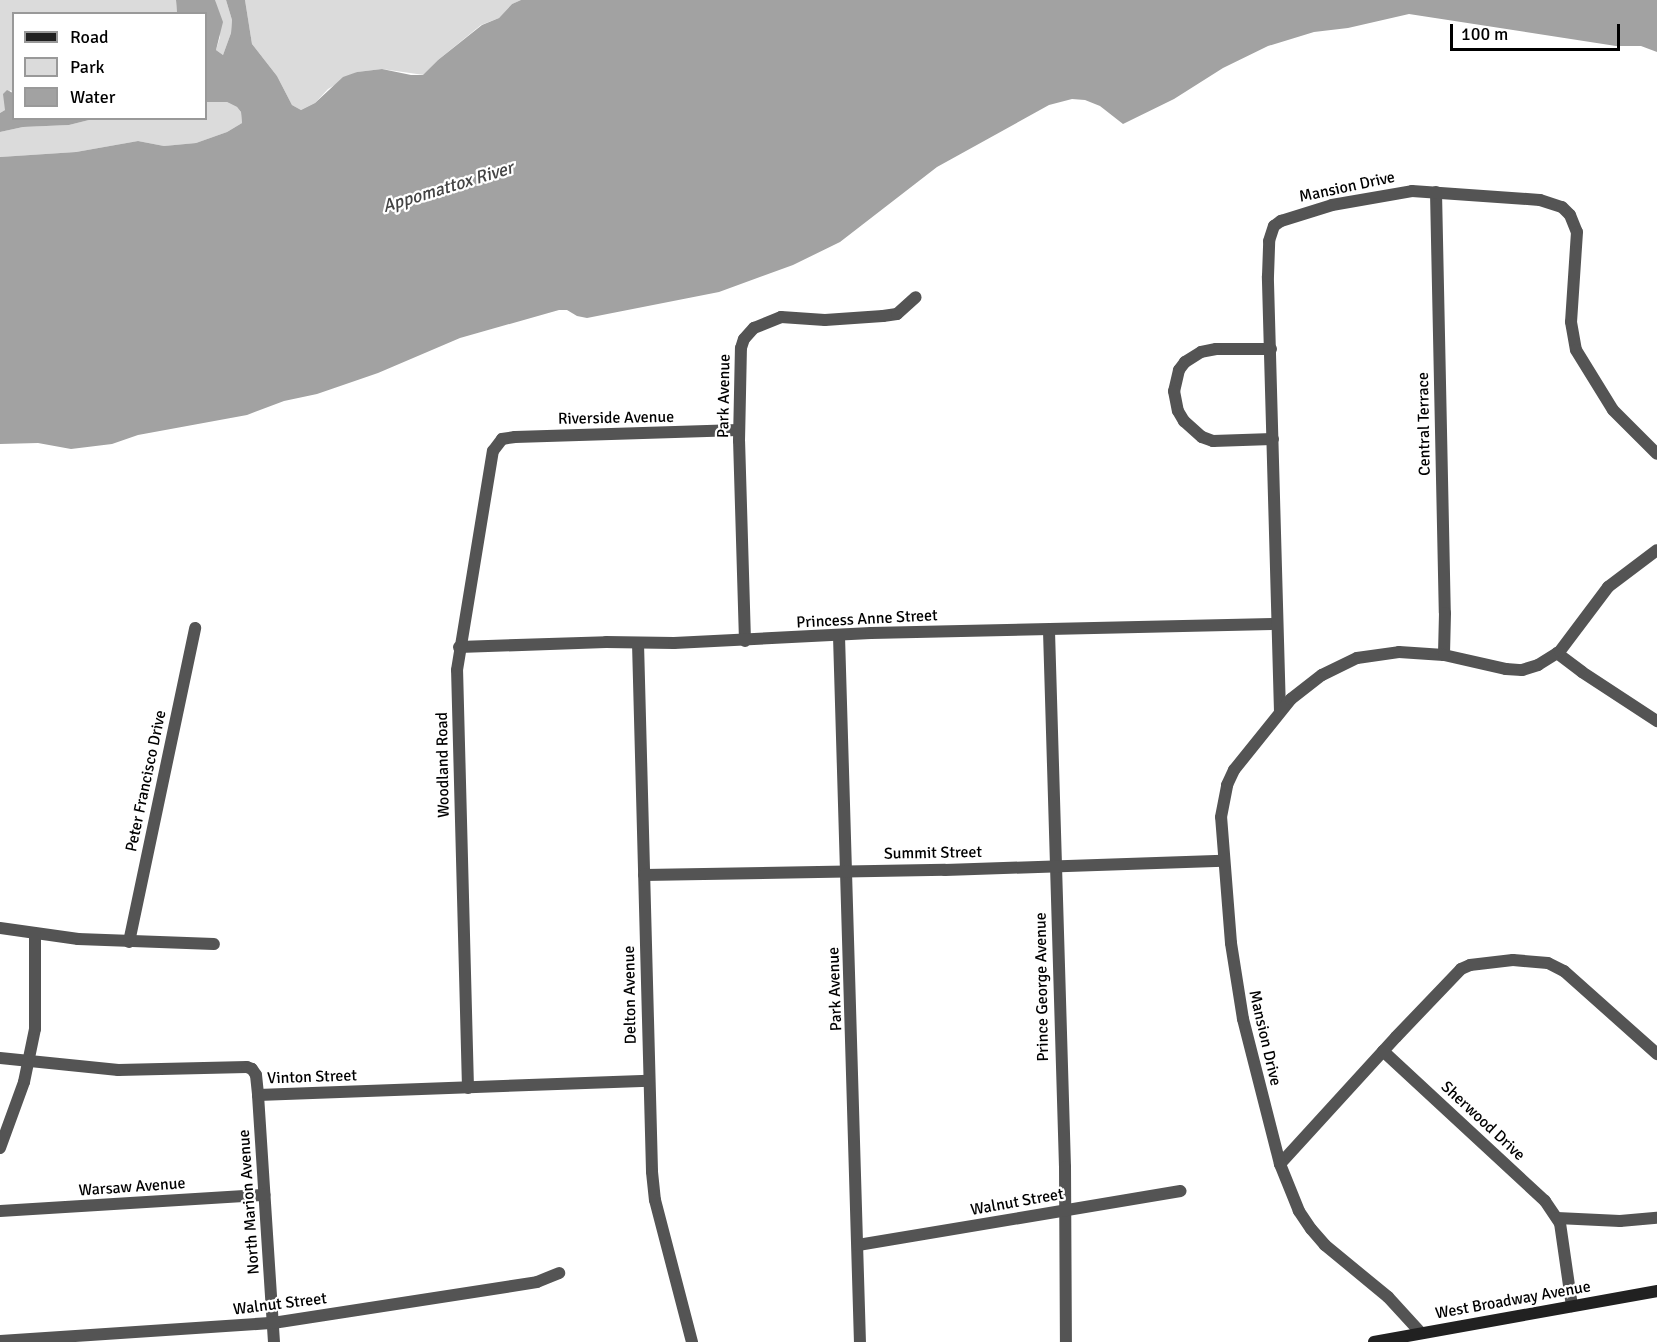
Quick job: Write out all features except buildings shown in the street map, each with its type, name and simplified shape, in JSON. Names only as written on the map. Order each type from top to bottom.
[{"type":"main road","name":"West Broadway Avenue","points":[[1374,1342],[1657,1291]]},
{"type":"street","name":"Mansion Drive","points":[[1280,711],[1269,241],[1274,226],[1281,221],[1332,205],[1403,191],[1540,200],[1555,203],[1570,215],[1577,232],[1571,322],[1576,350],[1613,410],[1657,454]]},
{"type":"street","name":"Central Terrace","points":[[1436,192],[1444,655]]},
{"type":"street","name":"Park Avenue","points":[[745,641],[739,430],[741,348],[744,339],[754,328],[781,317],[825,320],[897,314],[916,297]]},
{"type":"street","points":[[1271,349],[1227,348],[1201,352],[1185,362],[1179,370],[1174,391],[1178,411],[1184,421],[1202,437],[1213,441],[1273,439]]},
{"type":"street","name":"Riverside Avenue","points":[[496,445],[506,438],[515,437],[739,430]]},
{"type":"street","name":"Woodland Road","points":[[468,1088],[457,670],[459,647],[493,451],[496,445]]},
{"type":"street","name":"Mansion Drive","points":[[1421,1333],[1388,1297],[1325,1245],[1311,1229],[1299,1211],[1280,1164],[1243,1019],[1231,943],[1221,817],[1227,785],[1234,770],[1280,711],[1302,689],[1322,675],[1357,658],[1399,652],[1444,655],[1486,666],[1522,670],[1538,665],[1557,653],[1608,587],[1657,550]]},
{"type":"street","name":"Princess Anne Street","points":[[459,647],[745,641],[839,636],[1277,624]]},
{"type":"street","name":"Peter Francisco Drive","points":[[129,942],[195,628]]},
{"type":"street","name":"Prince George Avenue","points":[[1049,631],[1065,1210],[1066,1342]]},
{"type":"street","name":"Park Avenue","points":[[839,636],[848,871],[860,1342]]},
{"type":"street","name":"Delton Avenue","points":[[638,643],[648,1082],[655,1200],[692,1342]]},
{"type":"street","points":[[1557,653],[1657,721]]},
{"type":"street","name":"Summit Street","points":[[644,875],[1223,861]]},
{"type":"street","points":[[0,928],[34,934],[129,942],[214,944]]},
{"type":"street","points":[[0,1148],[14,1113],[29,1063],[36,1007],[34,934]]},
{"type":"street","points":[[1280,1164],[1461,969],[1477,963],[1535,960],[1564,972],[1657,1054]]},
{"type":"street","name":"Sherwood Drive","points":[[1383,1051],[1545,1201],[1557,1218],[1572,1306]]},
{"type":"street","name":"Vinton Street","points":[[0,1058],[29,1063],[118,1070],[247,1067],[256,1074],[258,1095],[648,1082]]},
{"type":"street","name":"North Marion Avenue","points":[[258,1095],[274,1342]]},
{"type":"street","name":"Walnut Street","points":[[858,1245],[1181,1191]]},
{"type":"street","name":"Warsaw Avenue","points":[[0,1211],[265,1195]]},
{"type":"street","points":[[1557,1218],[1620,1221],[1657,1218]]},
{"type":"street","name":"Walnut Street","points":[[0,1341],[273,1323],[537,1282],[560,1273]]},
{"type":"green space","points":[[0,0],[176,0],[177,12],[12,12],[12,92],[10,90],[5,110],[0,113]]},
{"type":"green space","points":[[215,0],[226,0],[232,20],[231,33],[223,55],[216,50],[220,37]]},
{"type":"green space","points":[[245,0],[521,0],[512,4],[499,18],[481,25],[438,60],[424,75],[382,69],[357,72],[328,89],[315,103],[301,110],[292,105],[277,76],[252,44]]},
{"type":"green space","points":[[207,102],[227,102],[237,107],[241,112],[242,123],[227,132],[196,143],[164,146],[138,141],[76,152],[0,157],[0,132],[23,127],[69,125],[89,120],[207,120]]},
{"type":"water","name":"Appomattox River","points":[[176,0],[215,0],[223,22],[216,50],[223,55],[231,33],[232,20],[226,0],[245,0],[252,44],[277,76],[292,105],[301,110],[315,103],[343,77],[357,72],[382,69],[423,75],[482,25],[499,18],[512,4],[521,0],[1657,0],[1657,52],[1641,46],[1616,46],[1409,14],[1348,28],[1314,32],[1268,46],[1223,68],[1174,99],[1123,124],[1100,106],[1085,100],[1072,99],[1049,105],[937,167],[840,242],[793,265],[719,292],[587,318],[577,316],[567,310],[559,310],[460,338],[378,373],[317,394],[284,401],[247,415],[138,435],[112,444],[71,449],[38,443],[0,444],[0,157],[76,152],[138,141],[164,146],[196,143],[227,132],[242,123],[241,112],[237,107],[227,102],[207,102],[207,12],[177,12]]},
{"type":"water","points":[[7,90],[12,92],[12,120],[89,120],[69,125],[23,127],[0,132],[0,113],[5,110],[3,94]]}]
